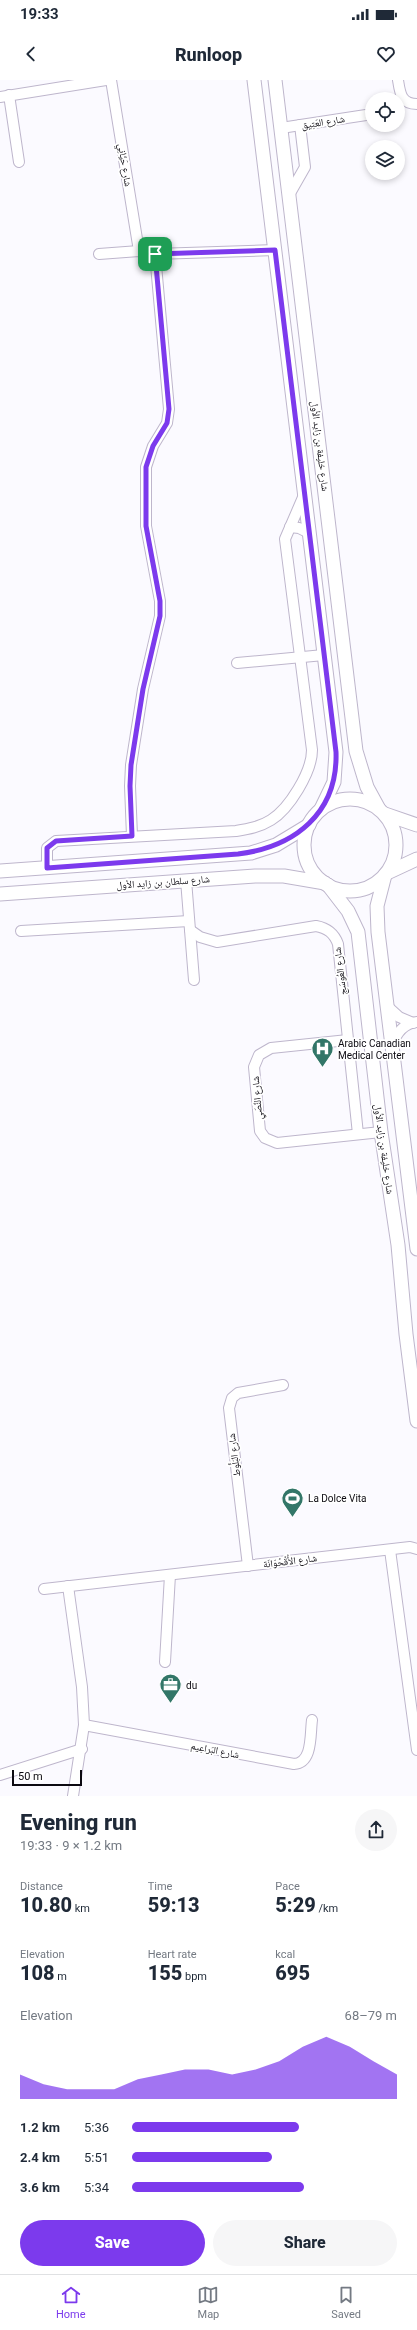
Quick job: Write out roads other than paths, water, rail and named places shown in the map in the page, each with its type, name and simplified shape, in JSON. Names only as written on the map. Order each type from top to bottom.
[{"type":"main road","name":"شارع خليفة بن زايد الأول","points":[[254,80],[305,492],[336,762],[334,782],[321,809]]},
{"type":"main road","name":"شارع خليفة بن زايد الأول","points":[[275,80],[356,751],[367,787],[382,811]]},
{"type":"main road","points":[[417,825],[382,811],[370,803],[350,799],[340,800],[321,809],[309,825],[306,834],[305,852],[312,870],[327,884],[340,889],[361,889],[371,886],[386,874],[417,859]]},
{"type":"main road","points":[[382,811],[392,824],[396,844],[395,855],[386,874]]},
{"type":"main road","points":[[0,872],[251,853],[276,846],[309,825]]},
{"type":"main road","name":"شارع خليفة بن زايد الأول","points":[[386,874],[379,895],[377,916],[417,1250]]},
{"type":"main road","name":"شارع سلطان بن زايد الأول","points":[[0,894],[186,880],[270,876],[298,878],[327,884]]},
{"type":"main road","name":"شارع خليفة بن زايد الأول","points":[[327,884],[348,911],[358,932],[381,1132],[398,1245],[406,1334],[417,1421]]},
{"type":"street","points":[[19,162],[4,96],[106,80]]},
{"type":"street","name":"شارع حَيَّانِي","points":[[111,80],[139,251]]},
{"type":"street","points":[[398,80],[402,97],[409,103],[417,104]]},
{"type":"street","name":"شارع العَتِيق","points":[[281,128],[365,115]]},
{"type":"street","points":[[289,195],[305,168],[300,125]]},
{"type":"street","points":[[98,254],[139,251],[155,254],[275,250]]},
{"type":"street","points":[[132,836],[130,786],[131,765],[143,689],[160,616],[160,601],[146,526],[146,467],[153,446],[167,423],[169,409],[155,254]]},
{"type":"street","points":[[47,868],[47,848],[56,841],[236,831],[257,827],[278,815],[305,780],[312,758],[286,539],[305,492]]},
{"type":"street","points":[[290,526],[299,528],[309,534]]},
{"type":"street","points":[[237,663],[324,655]]},
{"type":"street","points":[[186,880],[194,980]]},
{"type":"street","points":[[21,931],[190,925]]},
{"type":"street","name":"شارع العُوسَج","points":[[190,925],[200,937],[217,942],[316,926],[330,932],[338,944],[358,1134]]},
{"type":"street","points":[[388,1007],[399,1017],[415,1023]]},
{"type":"street","points":[[392,1045],[400,1031],[415,1023]]},
{"type":"street","name":"شارع النِّصَي","points":[[348,1040],[270,1048],[259,1055],[254,1067],[259,1127],[265,1138],[277,1143],[381,1132]]},
{"type":"street","name":"شارع البَلُّوط","points":[[248,1566],[228,1408],[232,1398],[241,1392],[283,1385]]},
{"type":"street","name":"شارع الأُقْحُوَانَة","points":[[44,1589],[415,1546]]},
{"type":"street","points":[[390,1550],[417,1750]]},
{"type":"street","points":[[165,1662],[170,1574]]},
{"type":"street","points":[[68,1586],[82,1687],[84,1725],[82,1748],[73,1796]]},
{"type":"street","name":"شارع البَراعِيم","points":[[84,1725],[294,1764],[301,1763],[306,1757],[312,1720]]},
{"type":"street","points":[[0,1775],[82,1748]]},
{"type":"place","name":"Arabic Canadian Medical Center","points":[[323,1068]]},
{"type":"place","name":"La Dolce Vita","points":[[293,1518]]},
{"type":"place","name":"du","points":[[171,1704]]}]
